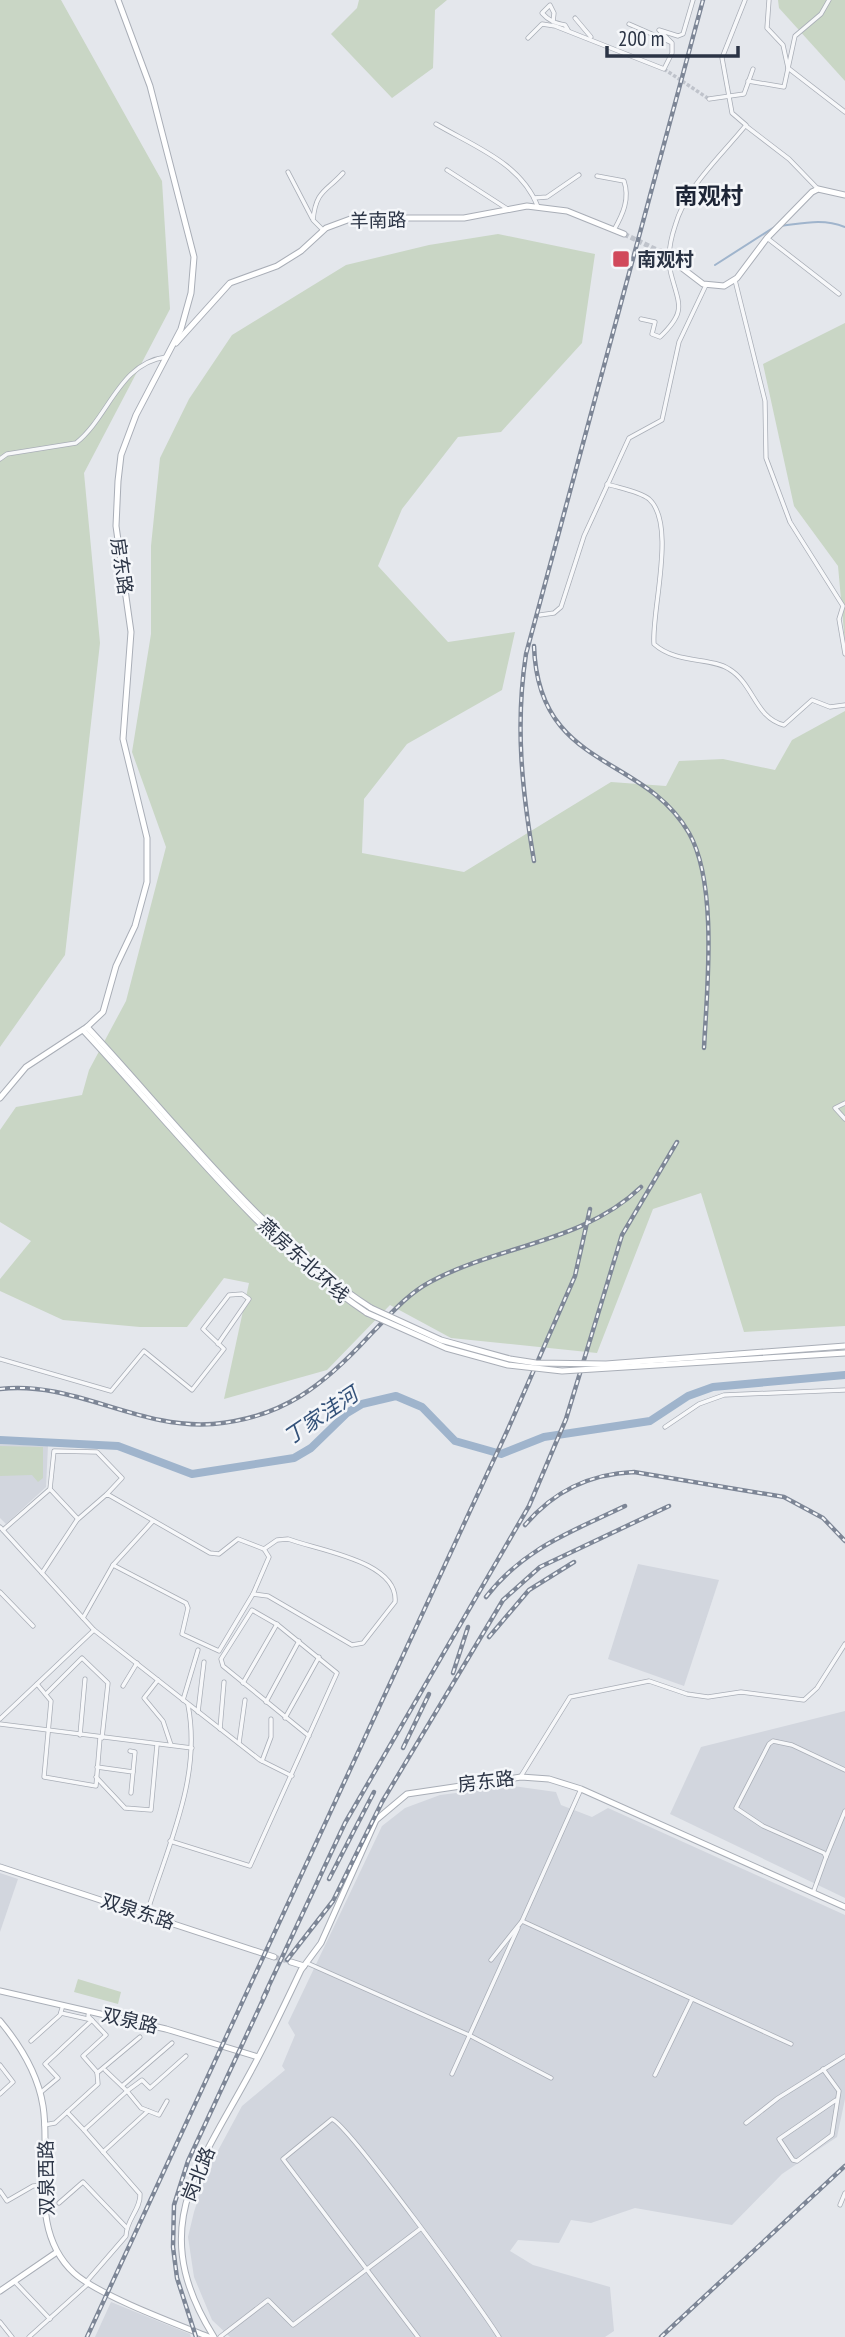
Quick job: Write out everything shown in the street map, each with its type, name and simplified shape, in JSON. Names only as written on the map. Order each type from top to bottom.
[{"type":"main road","name":"房东路","points":[[0,1098],[26,1067],[99,1016],[106,1004],[116,966],[135,926],[147,882],[146,838],[123,739],[131,632],[116,526],[121,455],[136,415],[174,346],[191,293],[194,257],[150,86],[118,0]]},
{"type":"main road","points":[[661,252],[706,285],[724,286],[735,280],[774,230],[818,189],[845,195]]},
{"type":"main road","name":"羊南路","points":[[174,346],[230,283],[290,259],[323,230],[338,221],[353,218],[443,219],[538,207],[567,211],[624,233]]},
{"type":"main road","name":"燕房东北环线","points":[[85,1028],[211,1164],[278,1232],[338,1286],[369,1310],[446,1348],[508,1365],[562,1371],[845,1353]]},
{"type":"main road","name":"燕房东北环线","points":[[369,1310],[441,1340],[510,1359],[536,1363],[606,1364],[845,1346]]},
{"type":"main road","name":"房东路","points":[[258,2057],[306,1965],[321,1943],[376,1820],[407,1794],[521,1777],[549,1779],[581,1789],[845,1907]]},
{"type":"main road","name":"双泉东路","points":[[0,1867],[274,1957]]},
{"type":"main road","points":[[291,1962],[306,1965]]},
{"type":"main road","name":"双泉路","points":[[0,1991],[181,2033],[258,2057]]},
{"type":"main road","name":"双泉西路","points":[[0,2021],[24,2054],[40,2093],[44,2125],[46,2223],[57,2252],[88,2283],[209,2337]]},
{"type":"main road","name":"岗北路","points":[[214,2337],[195,2303],[184,2265],[181,2237],[186,2200],[211,2140],[258,2057]]},
{"type":"main road","points":[[0,2291],[57,2252]]},
{"type":"street","points":[[528,38],[542,24],[568,30],[620,54],[664,69],[672,52],[672,43],[659,30],[678,36],[683,34],[693,0]]},
{"type":"street","points":[[745,0],[722,58],[732,113],[789,159],[818,189]]},
{"type":"street","points":[[748,81],[781,88],[788,79],[783,45],[767,29],[769,0]]},
{"type":"street","points":[[788,68],[795,36],[821,14],[829,0]]},
{"type":"street","points":[[552,22],[554,13],[550,5],[542,13],[552,22],[565,25],[568,30]]},
{"type":"street","points":[[575,18],[595,41]]},
{"type":"street","points":[[629,24],[672,43]]},
{"type":"street","points":[[788,68],[845,112]]},
{"type":"street","points":[[709,99],[744,94],[753,69]]},
{"type":"street","points":[[436,124],[502,161],[519,174],[538,207]]},
{"type":"street","points":[[641,319],[655,322],[652,334],[660,337],[677,315],[680,299],[671,273],[670,257],[675,226],[685,198],[746,125]]},
{"type":"street","points":[[447,170],[509,209]]},
{"type":"street","points":[[288,172],[313,220],[323,230]]},
{"type":"street","points":[[313,220],[320,191],[343,173]]},
{"type":"street","points":[[534,198],[547,197],[579,175]]},
{"type":"street","points":[[597,176],[624,181],[626,186],[625,210],[614,230]]},
{"type":"street","points":[[767,238],[839,293]]},
{"type":"street","points":[[735,280],[763,387],[767,420],[766,458],[790,522],[843,606],[839,619],[845,654]]},
{"type":"street","points":[[540,615],[554,613],[561,607],[584,536],[629,438],[662,420],[679,342],[706,285]]},
{"type":"street","points":[[0,459],[7,454],[76,443],[120,385],[155,358],[168,356]]},
{"type":"street","points":[[607,484],[642,495],[654,506],[664,564],[654,644],[671,655],[727,667],[754,696],[761,711],[776,723],[784,725],[813,700],[830,707],[845,705]]},
{"type":"street","points":[[845,1103],[835,1108],[845,1119]]},
{"type":"street","points":[[0,1359],[111,1391],[144,1351],[192,1390],[224,1349],[218,1344],[203,1329],[229,1294],[242,1294],[249,1299],[218,1344]]},
{"type":"street","points":[[665,1427],[699,1404],[723,1395],[845,1390]]},
{"type":"street","points":[[42,1573],[78,1519],[122,1478],[97,1452],[54,1451],[50,1489],[2,1528],[42,1573],[94,1630],[262,1761],[292,1776]]},
{"type":"street","points":[[50,1489],[78,1519]]},
{"type":"street","points":[[107,1494],[217,1555],[236,1539],[264,1549],[269,1562],[219,1651],[182,1634],[188,1608],[186,1603],[113,1565]]},
{"type":"street","points":[[83,1618],[113,1565],[153,1521]]},
{"type":"street","points":[[253,1594],[268,1596],[352,1645],[363,1643],[395,1602],[388,1580],[368,1564],[288,1539],[276,1540],[264,1549]]},
{"type":"street","points":[[0,1592],[33,1626]]},
{"type":"street","points":[[170,1841],[250,1866],[292,1776],[337,1673],[277,1624],[252,1611],[221,1659],[223,1666],[309,1736]]},
{"type":"street","points":[[243,1683],[277,1624]]},
{"type":"street","points":[[0,1721],[94,1630]]},
{"type":"street","points":[[266,1702],[299,1641]]},
{"type":"street","points":[[521,1777],[570,1697],[649,1681],[708,1698],[741,1692],[804,1700],[817,1688],[845,1643]]},
{"type":"street","points":[[146,1913],[189,1782],[193,1748],[186,1702],[198,1650]]},
{"type":"street","points":[[285,1718],[319,1657]]},
{"type":"street","points":[[37,1684],[51,1701],[44,1777],[96,1786],[108,1683],[82,1658],[46,1693]]},
{"type":"street","points":[[198,1712],[204,1662]]},
{"type":"street","points":[[123,1686],[137,1663]]},
{"type":"street","points":[[80,1735],[85,1679]]},
{"type":"street","points":[[158,1680],[144,1698],[163,1721],[171,1746]]},
{"type":"street","points":[[220,1729],[224,1682]]},
{"type":"street","points":[[239,1743],[245,1700]]},
{"type":"street","points":[[262,1761],[271,1737],[271,1719]]},
{"type":"street","points":[[0,1721],[49,1731],[193,1748]]},
{"type":"street","points":[[827,1857],[824,1853],[762,1826],[736,1808],[768,1744],[773,1741],[792,1745],[845,1770]]},
{"type":"street","points":[[96,1777],[125,1808],[151,1810],[158,1744]]},
{"type":"street","points":[[130,1751],[135,1752],[131,1793]]},
{"type":"street","points":[[97,1767],[133,1772]]},
{"type":"street","points":[[452,2074],[581,1789]]},
{"type":"street","points":[[813,1893],[845,1811]]},
{"type":"street","points":[[491,1960],[522,1922]]},
{"type":"street","points":[[522,1922],[790,2044]]},
{"type":"street","points":[[306,1965],[377,1992],[551,2078]]},
{"type":"street","points":[[654,2075],[692,1999]]},
{"type":"street","points":[[31,2041],[61,2013],[63,2005]]},
{"type":"street","points":[[44,2125],[54,2123],[98,2084],[97,2073],[83,2056],[106,2035],[88,2016],[89,2011]]},
{"type":"street","points":[[61,2013],[92,2020]]},
{"type":"street","points":[[40,2093],[58,2078],[45,2063],[92,2020]]},
{"type":"street","points":[[97,2073],[105,2070],[140,2036]]},
{"type":"street","points":[[122,2086],[172,2043]]},
{"type":"street","points":[[84,2130],[142,2080],[150,2088],[186,2056]]},
{"type":"street","points":[[746,2123],[845,2056]]},
{"type":"street","points":[[0,2065],[13,2082],[0,2094]]},
{"type":"street","points":[[823,2069],[837,2087],[836,2100],[832,2135],[797,2161],[793,2160],[779,2140],[836,2100]]},
{"type":"street","points":[[105,2070],[141,2108],[159,2115],[167,2101]]},
{"type":"street","points":[[103,2152],[148,2111]]},
{"type":"street","points":[[30,2337],[88,2283],[126,2236],[126,2227],[141,2200],[140,2194],[67,2112]]},
{"type":"street","points":[[418,2337],[283,2159],[332,2119],[344,2129],[499,2337]]},
{"type":"street","points":[[59,2203],[83,2182],[126,2227]]},
{"type":"street","points":[[0,2191],[7,2201],[33,2186],[45,2184]]},
{"type":"street","points":[[840,2205],[845,2193]]},
{"type":"street","points":[[220,2337],[268,2300],[293,2325],[420,2229]]},
{"type":"street","points":[[14,2281],[50,2319]]},
{"type":"street","points":[[0,2322],[12,2337]]},
{"type":"shaded area","points":[[0,1444],[48,1446],[46,1487],[6,1524],[0,1518]]},
{"type":"shaded area","points":[[638,1564],[719,1580],[684,1686],[608,1659]]},
{"type":"shaded area","points":[[845,1711],[845,1898],[670,1814],[701,1747]]},
{"type":"shaded area","points":[[513,1786],[556,1792],[561,1805],[592,1817],[608,1808],[845,1915],[845,2099],[837,2137],[782,2174],[732,2225],[635,2208],[591,2223],[571,2220],[559,2243],[518,2240],[510,2251],[533,2265],[610,2287],[614,2331],[605,2337],[230,2337],[212,2320],[194,2277],[188,2237],[194,2212],[207,2171],[242,2106],[285,2070],[282,2066],[295,2035],[288,2023],[382,1826],[405,1808],[440,1795]]},
{"type":"shaded area","points":[[0,1873],[18,1879],[0,1932]]},
{"type":"shaded area","points":[[111,2302],[190,2334],[191,2337],[95,2337]]},
{"type":"green space","points":[[0,0],[61,0],[162,181],[170,309],[84,473],[100,643],[65,955],[0,1047]]},
{"type":"green space","points":[[359,0],[447,0],[435,10],[433,68],[392,98],[331,34],[357,8]]},
{"type":"green space","points":[[778,0],[845,0],[845,81],[779,8]]},
{"type":"green space","points":[[498,234],[595,254],[582,343],[501,432],[458,437],[402,509],[378,566],[448,642],[515,632],[502,690],[407,744],[364,799],[362,853],[464,872],[611,782],[666,786],[679,761],[723,759],[775,770],[792,740],[845,711],[845,1326],[744,1332],[701,1193],[653,1209],[597,1353],[451,1338],[390,1305],[327,1370],[224,1399],[249,1283],[224,1278],[187,1327],[140,1327],[63,1320],[0,1291],[0,1279],[31,1241],[0,1222],[0,1130],[16,1107],[82,1095],[89,1070],[126,1001],[166,847],[132,752],[151,634],[151,546],[160,458],[189,399],[232,335],[346,265],[429,245]]},
{"type":"green space","points":[[845,323],[845,643],[838,566],[794,506],[763,364]]},
{"type":"green space","points":[[0,1446],[43,1447],[43,1478],[38,1482],[32,1475],[0,1476]]},
{"type":"green space","points":[[78,1979],[121,1992],[118,2004],[74,1992]]},
{"type":"waterway","points":[[781,226],[821,222],[845,227]]},
{"type":"waterway","points":[[715,265],[776,226]]},
{"type":"waterway","name":"丁家洼河","points":[[0,1440],[118,1446],[192,1474],[294,1458],[311,1448],[347,1413],[362,1404],[396,1396],[422,1407],[455,1441],[501,1454],[544,1437],[650,1421],[688,1396],[713,1387],[845,1375]]},
{"type":"tunnel","points":[[664,69],[709,99]]},
{"type":"tunnel","points":[[624,234],[661,252]]},
{"type":"tunnel","points":[[274,1957],[291,1962]]},
{"type":"railway","points":[[534,861],[521,758],[521,706],[526,654],[703,0]]},
{"type":"railway","points":[[534,646],[540,686],[553,716],[573,739],[646,787],[669,807],[689,833],[698,854],[704,880],[708,938],[704,1048]]},
{"type":"railway","points":[[263,1998],[345,1823],[529,1506],[566,1419],[622,1235],[677,1142]]},
{"type":"railway","points":[[0,1389],[27,1388],[54,1392],[159,1420],[186,1424],[213,1424],[261,1415],[319,1384],[405,1299],[421,1287],[484,1259],[567,1232],[618,1206],[641,1187]]},
{"type":"railway","points":[[87,2337],[508,1429],[575,1276],[590,1209]]},
{"type":"railway","points":[[525,1525],[548,1503],[574,1486],[602,1476],[634,1472],[784,1497],[823,1518],[845,1541]]},
{"type":"railway","points":[[486,1597],[501,1580],[532,1554],[567,1533],[625,1506]]},
{"type":"railway","points":[[287,1960],[333,1901],[382,1802],[503,1600],[540,1567],[669,1506]]},
{"type":"railway","points":[[489,1637],[529,1590],[574,1562]]},
{"type":"railway","points":[[453,1673],[468,1627]]},
{"type":"railway","points":[[403,1748],[429,1694]]},
{"type":"railway","points":[[329,1879],[374,1792]]},
{"type":"railway","points":[[196,2337],[177,2278],[173,2247],[174,2205],[188,2161],[268,1989]]},
{"type":"railway","points":[[661,2337],[845,2166]]},
{"type":"place","name":"南观村","points":[[621,259]]},
{"type":"district","name":"南观村","points":[[709,196]]}]
